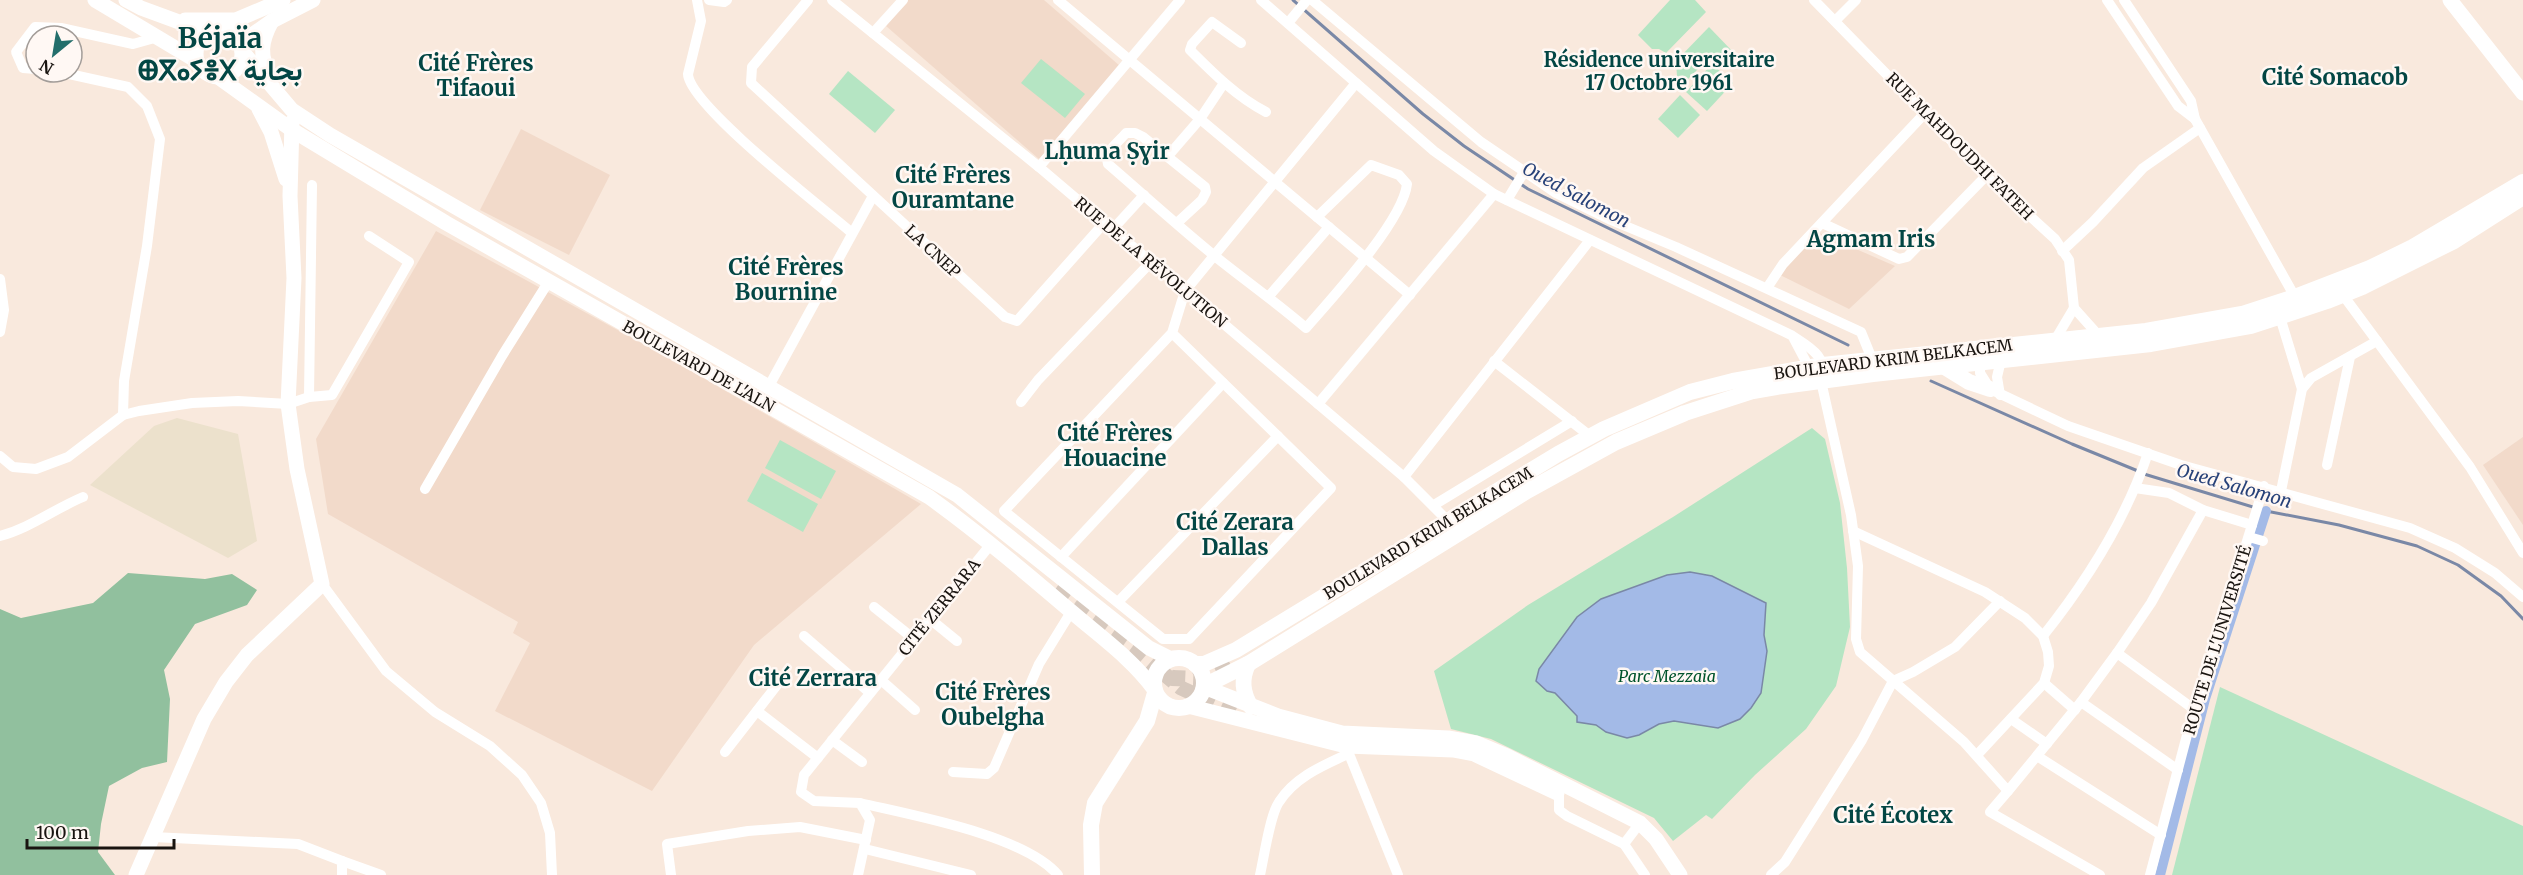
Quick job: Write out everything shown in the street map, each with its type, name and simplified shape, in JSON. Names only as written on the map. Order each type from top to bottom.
[{"type":"main road","points":[[95,0],[197,61],[205,72],[218,77],[226,76],[238,66],[240,47],[230,34],[213,32],[169,19],[126,0]]},
{"type":"main road","points":[[197,61],[196,54],[200,42],[213,32],[283,0]]},
{"type":"main road","points":[[240,47],[272,21],[313,0]]},
{"type":"main road","points":[[2450,0],[2523,93]]},
{"type":"main road","points":[[2463,0],[2523,78]]},
{"type":"main road","points":[[169,19],[236,20]]},
{"type":"main road","points":[[136,875],[204,719],[226,682],[247,655],[322,584],[297,469],[288,404],[294,278],[290,196],[292,110],[262,60],[263,39],[272,21]]},
{"type":"main road","name":"BOULEVARD DE L'ALN","points":[[240,47],[292,110],[330,135],[957,495],[1149,648],[1171,658]]},
{"type":"main road","name":"BOULEVARD DE L'ALN","points":[[218,77],[292,130],[322,148],[549,281],[929,497],[991,544],[1131,663],[1155,691]]},
{"type":"main road","points":[[257,106],[280,156],[290,196]]},
{"type":"main road","points":[[290,196],[298,160],[307,150],[322,148]]},
{"type":"main road","name":"BOULEVARD KRIM BELKACEM","points":[[1195,664],[1204,664],[1236,650],[1590,436],[1690,392],[1733,381],[1817,371],[1943,366],[1980,355],[2055,340],[2100,337],[2203,322],[2249,312],[2295,297],[2392,258],[2523,182]]},
{"type":"main road","name":"BOULEVARD KRIM BELKACEM","points":[[1204,686],[1248,664],[1582,460],[1646,428],[1685,413],[1817,371],[1872,359],[1980,355],[2001,360],[2151,344],[2232,330],[2280,317],[2343,295],[2454,241],[2523,196]]},
{"type":"main road","points":[[1943,366],[1969,382],[1995,392]]},
{"type":"main road","points":[[1092,875],[1091,825],[1095,803],[1147,721],[1155,691],[1156,670],[1171,658],[1184,658],[1195,664],[1203,676],[1204,686],[1198,699],[1180,707],[1162,710],[1147,721]]},
{"type":"main road","points":[[1248,664],[1244,673],[1244,691],[1251,707]]},
{"type":"main road","points":[[1204,686],[1251,707],[1342,733],[1448,738],[1476,743],[1507,756],[1633,833],[1648,845],[1667,875]]},
{"type":"main road","points":[[1155,691],[1162,702],[1347,750],[1423,748],[1474,754],[1559,794],[1633,833],[1656,839],[1680,875]]},
{"type":"street","points":[[696,0],[701,21],[688,82],[711,109],[747,144],[852,233]]},
{"type":"street","points":[[709,0],[724,2],[727,0]]},
{"type":"street","name":"LA CNEP","points":[[808,0],[752,68],[751,83],[1005,317],[1017,321],[1109,226]]},
{"type":"street","name":"RUE DE LA RÉVOLUTION","points":[[832,0],[1039,167],[1404,477],[1449,520],[1459,534]]},
{"type":"street","points":[[873,33],[903,0]]},
{"type":"street","points":[[1058,0],[1410,295]]},
{"type":"street","points":[[1039,167],[1180,0]]},
{"type":"street","points":[[1261,0],[1290,21],[1434,152],[1494,194],[1510,197],[1590,240],[1791,335],[1817,353],[1817,371],[1853,531],[1858,566],[1856,639],[1860,652],[1977,755],[2008,791]]},
{"type":"street","name":"RUE MAHDOUDHI FATEH","points":[[1814,0],[1926,112],[1986,176],[2055,239],[2069,260],[2074,308]]},
{"type":"street","points":[[1835,21],[1856,0]]},
{"type":"street","points":[[2107,0],[2178,106],[2197,124]]},
{"type":"street","points":[[2124,0],[2191,101],[2197,124],[2295,297]]},
{"type":"street","points":[[1290,21],[1308,1],[1481,142],[1523,173],[1556,193],[1611,220],[1861,332],[1872,359]]},
{"type":"street","points":[[1241,43],[1212,22],[1192,44],[1190,50],[1224,83],[1254,106],[1266,112]]},
{"type":"street","points":[[84,33],[133,44],[158,37]]},
{"type":"street","points":[[24,41],[16,52],[24,68]]},
{"type":"street","points":[[84,77],[128,87],[147,106],[160,139],[147,246],[124,381],[123,415]]},
{"type":"street","points":[[1168,156],[1200,119],[1224,83]]},
{"type":"street","points":[[992,523],[1172,333],[1185,291],[1356,83]]},
{"type":"street","points":[[1767,288],[1783,264],[1926,112]]},
{"type":"street","points":[[2062,251],[2093,222],[2143,168],[2197,124]]},
{"type":"street","points":[[1177,223],[1202,200],[1206,192],[1201,183],[1134,132],[1126,134],[1108,152],[1106,157],[1108,164],[1215,256],[1269,296],[1306,328],[1366,258],[1406,196],[1407,184],[1399,175],[1371,165],[1317,217]]},
{"type":"street","points":[[1510,197],[1523,173]]},
{"type":"street","points":[[1822,223],[1899,259],[1907,257],[1986,176]]},
{"type":"street","points":[[309,397],[312,184]]},
{"type":"street","points":[[1318,404],[1494,194]]},
{"type":"street","points":[[1109,226],[1144,195]]},
{"type":"street","points":[[769,386],[873,196]]},
{"type":"street","points":[[1269,296],[1329,227]]},
{"type":"street","points":[[0,456],[13,467],[36,469],[68,457],[123,415],[192,403],[238,401],[288,404],[309,397],[332,395],[409,262],[369,236]]},
{"type":"street","points":[[1404,477],[1590,240]]},
{"type":"street","points":[[1021,402],[1038,380],[1151,262]]},
{"type":"street","points":[[0,279],[4,310],[0,332]]},
{"type":"street","points":[[425,489],[502,356],[549,281]]},
{"type":"street","points":[[2343,295],[2470,467],[2523,553]]},
{"type":"street","points":[[2055,340],[2074,308],[2100,337]]},
{"type":"street","points":[[2280,317],[2302,389]]},
{"type":"street","points":[[1004,511],[1163,639],[1189,639],[1331,488],[1172,333]]},
{"type":"street","points":[[2281,491],[2302,389],[2311,378],[2377,341]]},
{"type":"street","points":[[1980,355],[1982,379],[1995,392],[2068,426],[2147,456],[2264,486],[2410,528],[2455,548],[2495,573],[2523,597]]},
{"type":"street","points":[[2327,465],[2350,357]]},
{"type":"street","points":[[1995,392],[2001,360]]},
{"type":"street","points":[[1494,361],[1590,436]]},
{"type":"street","points":[[1061,557],[1223,383]]},
{"type":"street","points":[[1434,505],[1572,422]]},
{"type":"street","points":[[1118,602],[1278,436]]},
{"type":"street","points":[[2043,636],[2090,568],[2136,486],[2147,456]]},
{"type":"street","name":"ROUTE DE L'UNIVERSITÉ","points":[[2136,486],[2169,493],[2204,510],[2252,525],[2212,673],[2195,711],[2150,875]]},
{"type":"street","points":[[2252,525],[2264,486]]},
{"type":"street","points":[[0,536],[22,530],[62,506],[83,497]]},
{"type":"street","points":[[2100,875],[1990,812],[2078,706],[2117,653],[2151,603],[2204,510]]},
{"type":"street","points":[[1853,531],[2000,601],[2025,618],[2043,636],[2049,666],[2044,683],[1977,755]]},
{"type":"street","points":[[2250,537],[2263,541]]},
{"type":"street","name":"CITÉ ZERRARA","points":[[860,803],[814,801],[801,792],[804,775],[991,544]]},
{"type":"street","points":[[322,584],[386,671],[435,712],[490,746],[522,775],[541,803],[550,833],[552,875]]},
{"type":"street","points":[[1772,875],[1785,862],[1862,740],[1893,681],[1920,668],[1955,646],[2000,601]]},
{"type":"street","points":[[874,607],[914,639]]},
{"type":"street","points":[[954,772],[987,774],[994,768],[1039,664],[1071,612]]},
{"type":"street","points":[[930,619],[957,641]]},
{"type":"street","points":[[804,636],[870,693]]},
{"type":"street","points":[[2117,653],[2195,711]]},
{"type":"street","points":[[881,680],[915,710]]},
{"type":"street","points":[[2044,683],[2178,770]]},
{"type":"street","points":[[725,752],[777,685]]},
{"type":"street","points":[[757,711],[818,758]]},
{"type":"street","points":[[2011,719],[2047,744]]},
{"type":"street","points":[[832,740],[862,762]]},
{"type":"street","points":[[1260,875],[1277,803],[1290,788],[1311,771],[1347,750],[1398,875]]},
{"type":"street","points":[[2037,756],[2161,835]]},
{"type":"street","points":[[858,875],[870,820],[860,803]]},
{"type":"street","points":[[860,803],[973,831],[1000,840],[1032,855],[1053,868],[1058,875]]},
{"type":"street","points":[[671,875],[667,844],[748,831],[800,827],[971,875]]},
{"type":"street","points":[[1633,833],[1645,875]]},
{"type":"street","points":[[153,837],[298,844],[381,875]]},
{"type":"street","points":[[342,861],[342,875]]},
{"type":"shaded area","points":[[908,0],[1044,0],[1120,66],[1039,159],[886,26]]},
{"type":"shaded area","points":[[521,129],[610,175],[569,255],[480,210]]},
{"type":"shaded area","points":[[436,231],[667,357],[921,504],[754,645],[652,791],[495,711],[530,643],[513,633],[518,622],[328,514],[316,439]]},
{"type":"shaded area","points":[[1817,232],[1895,266],[1849,309],[1778,274]]},
{"type":"shaded area","points":[[177,418],[238,434],[257,541],[228,558],[90,485],[154,426]]},
{"type":"shaded area","points":[[2523,437],[2523,525],[2483,465]]},
{"type":"green space","points":[[1670,0],[1695,0],[1706,12],[1666,53],[1659,49],[1652,49],[1638,35]]},
{"type":"green space","points":[[1709,27],[1735,54],[1678,59]]},
{"type":"green space","points":[[1041,59],[1085,94],[1065,118],[1021,83]]},
{"type":"green space","points":[[1706,61],[1678,89],[1674,84],[1677,76],[1676,62]]},
{"type":"green space","points":[[1712,64],[1733,83],[1707,111],[1686,92]]},
{"type":"green space","points":[[848,71],[895,110],[875,133],[829,94]]},
{"type":"green space","points":[[1680,95],[1700,115],[1678,138],[1658,119]]},
{"type":"green space","name":"Parc Mezzaia","points":[[1812,428],[1825,439],[1840,503],[1847,568],[1850,627],[1836,686],[1806,729],[1755,775],[1712,819],[1706,815],[1673,841],[1654,818],[1491,739],[1451,729],[1434,671],[1528,605],[1673,517]]},
{"type":"green space","points":[[780,440],[836,471],[821,499],[765,468]]},
{"type":"green space","points":[[762,473],[818,504],[803,532],[747,501]]},
{"type":"green space","points":[[128,573],[205,579],[232,574],[257,590],[247,605],[195,624],[164,670],[170,699],[167,762],[142,768],[109,786],[98,852],[115,875],[0,875],[0,609],[21,618],[93,603]]},
{"type":"green space","points":[[2220,687],[2523,826],[2523,875],[2172,875]]},
{"type":"water","points":[[1690,572],[1712,576],[1766,603],[1764,635],[1767,651],[1761,693],[1740,719],[1718,728],[1674,721],[1659,724],[1639,735],[1627,738],[1606,732],[1596,725],[1577,722],[1577,716],[1555,693],[1547,691],[1536,681],[1539,669],[1577,617],[1601,599],[1667,575]]},
{"type":"waterway","name":"Oued Salomon","points":[[1293,0],[1423,114],[1464,146],[1528,189],[1848,345]]},
{"type":"waterway","name":"Oued Salomon","points":[[1931,381],[2138,471]]},
{"type":"waterway","name":"Oued Salomon","points":[[2144,474],[2266,511],[2339,525],[2417,546],[2458,565],[2501,596],[2523,619]]},
{"type":"waterway","points":[[2160,875],[2205,699],[2266,511]]},
{"type":"tunnel","points":[[1054,591],[1172,678],[1195,679],[1233,663]]},
{"type":"tunnel","points":[[1162,672],[1181,688],[1238,714]]},
{"type":"district","name":"Béjaïa ⴲⴳⴰⵢⴻⵝ بجاية","points":[[220,54]]},
{"type":"district","name":"Résidence universitaire 17 Octobre 1961","points":[[1659,72]]},
{"type":"district","name":"Cité Frères Tifaoui","points":[[476,76]]},
{"type":"district","name":"Cité Somacob","points":[[2335,77]]},
{"type":"district","name":"Lḥuma Ṣɣir","points":[[1107,151]]},
{"type":"district","name":"Cité Frères Ouramtane","points":[[953,188]]},
{"type":"district","name":"Agmam Iris","points":[[1871,239]]},
{"type":"district","name":"Cité Frères Bournine","points":[[786,280]]},
{"type":"district","name":"Cité Frères Houacine","points":[[1115,446]]},
{"type":"district","name":"Cité Zerara Dallas","points":[[1235,534]]},
{"type":"district","name":"Cité Zerrara","points":[[813,678]]},
{"type":"district","name":"Cité Frères Oubelgha","points":[[993,704]]},
{"type":"district","name":"Cité Écotex","points":[[1893,815]]}]
